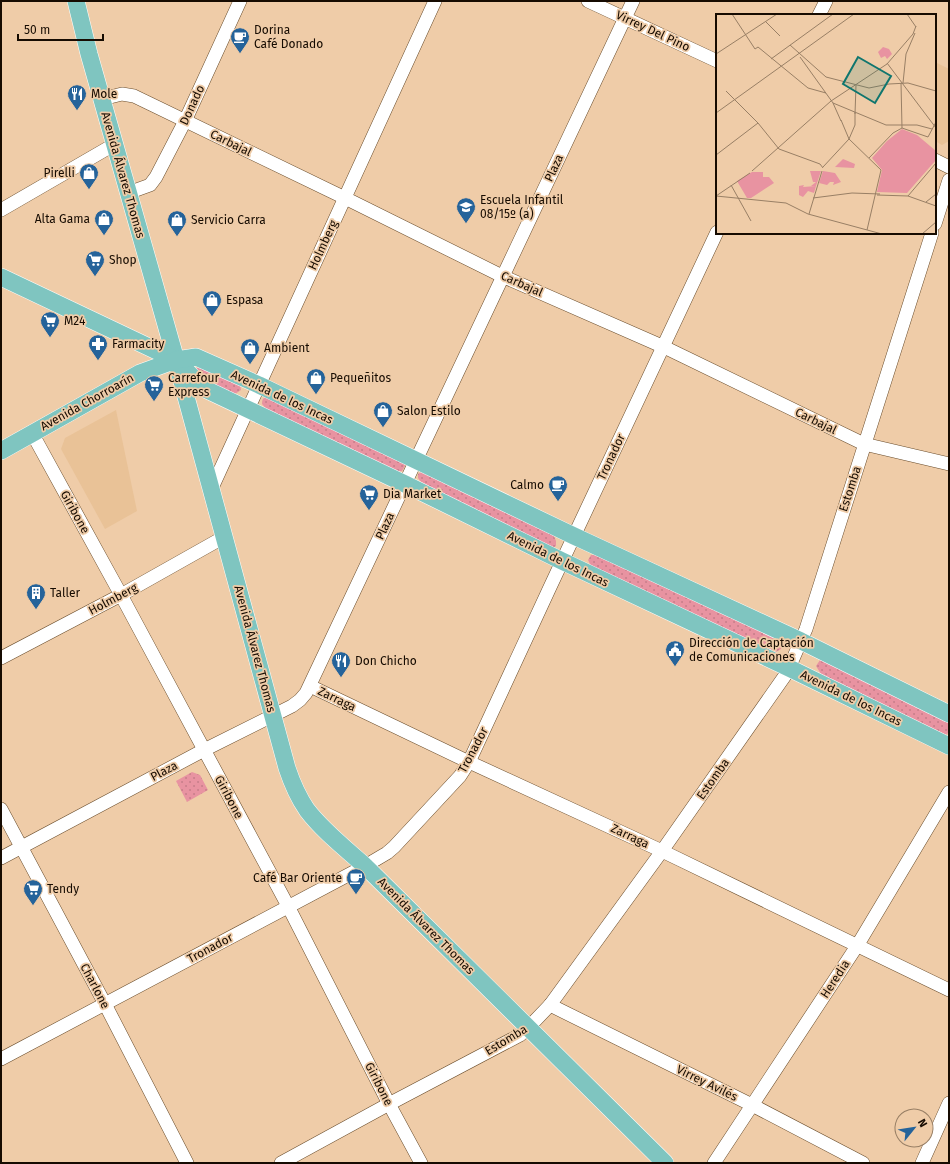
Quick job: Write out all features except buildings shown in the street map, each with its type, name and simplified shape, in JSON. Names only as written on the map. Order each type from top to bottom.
[{"type":"main road","name":"Avenida Álvarez Thomas","points":[[76,1],[89,54],[176,360],[287,768],[298,795],[319,823],[365,866],[665,1163]]},
{"type":"main road","name":"Avenida de los Incas","points":[[1,277],[176,360],[203,388],[949,746]]},
{"type":"main road","name":"Avenida de los Incas","points":[[176,360],[196,357],[259,385],[574,536],[801,641],[949,714]]},
{"type":"main road","name":"Avenida Chorroarín","points":[[1,451],[140,373],[176,360]]},
{"type":"street","name":"Donado","points":[[128,193],[150,185],[156,177],[185,121],[240,1]]},
{"type":"street","name":"Holmberg","points":[[211,490],[435,1]]},
{"type":"street","name":"Virrey Del Pino","points":[[588,1],[716,61]]},
{"type":"street","name":"Plaza","points":[[1,858],[204,750],[292,706],[300,700],[310,686],[502,276],[633,1]]},
{"type":"street","points":[[820,14],[826,1]]},
{"type":"street","name":"Carbajal","points":[[102,99],[122,94],[134,96],[502,276],[664,347],[864,444],[949,464]]},
{"type":"street","points":[[1,210],[115,144]]},
{"type":"street","points":[[936,160],[949,167]]},
{"type":"street","points":[[936,221],[949,180]]},
{"type":"street","name":"Tronador","points":[[1,1059],[387,853],[460,776],[469,762],[716,234]]},
{"type":"street","name":"Estomba","points":[[281,1163],[520,1035],[528,1028],[550,1005],[662,851],[784,677],[808,622],[932,234]]},
{"type":"street","name":"Giribone","points":[[32,433],[288,906],[389,1104],[421,1163]]},
{"type":"street","name":"Holmberg","points":[[1,658],[121,595],[224,537]]},
{"type":"street","name":"Zarraga","points":[[310,686],[469,762],[662,851],[949,990]]},
{"type":"street","name":"Heredia","points":[[714,1163],[857,946],[949,792]]},
{"type":"street","name":"Charlone","points":[[1,809],[187,1163]]},
{"type":"street","name":"Virrey Avilés","points":[[550,1005],[752,1105],[863,1163]]},
{"type":"street","points":[[922,1163],[949,1103]]},
{"type":"shaded area","points":[[936,62],[949,69],[949,141],[942,145],[936,142]]},
{"type":"shaded area","points":[[198,366],[240,383],[241,390],[233,394],[198,377],[195,372]]},
{"type":"shaded area","points":[[268,396],[404,462],[405,466],[402,471],[398,472],[268,411],[262,404],[262,401]]},
{"type":"shaded area","points":[[116,410],[137,511],[105,529],[61,449],[65,438]]},
{"type":"shaded area","points":[[426,471],[554,536],[556,546],[551,549],[421,482],[418,478],[418,474]]},
{"type":"shaded area","points":[[591,555],[595,555],[779,639],[783,642],[781,649],[774,653],[591,566],[588,560]]},
{"type":"shaded area","points":[[820,660],[826,661],[949,721],[949,732],[946,735],[821,674],[816,666]]},
{"type":"shaded area","points":[[192,772],[200,775],[208,790],[187,802],[176,781]]},
{"type":"place","name":"Dorina Café Donado","points":[[240,54]]},
{"type":"place","name":"Mole","points":[[77,111]]},
{"type":"place","name":"Pirelli","points":[[89,190]]},
{"type":"place","name":"Escuela Infantil 08/15º (a)","points":[[466,224]]},
{"type":"place","name":"Alta Gama","points":[[104,236]]},
{"type":"place","name":"Servicio Carra","points":[[177,237]]},
{"type":"place","name":"Shop","points":[[95,277]]},
{"type":"place","name":"Espasa","points":[[212,317]]},
{"type":"place","name":"M24","points":[[50,338]]},
{"type":"place","name":"Farmacity","points":[[98,361]]},
{"type":"place","name":"Ambient","points":[[250,365]]},
{"type":"place","name":"Pequeñitos","points":[[316,395]]},
{"type":"place","name":"Carrefour Express","points":[[154,402]]},
{"type":"place","name":"Salon Estilo","points":[[383,428]]},
{"type":"place","name":"Calmo","points":[[558,502]]},
{"type":"place","name":"Dia Market","points":[[369,511]]},
{"type":"place","name":"Taller","points":[[36,610]]},
{"type":"place","name":"Dirección de Captación de Comunicaciones","points":[[675,667]]},
{"type":"place","name":"Don Chicho","points":[[341,678]]},
{"type":"place","name":"Café Bar Oriente","points":[[356,895]]},
{"type":"place","name":"Tendy","points":[[33,906]]}]
